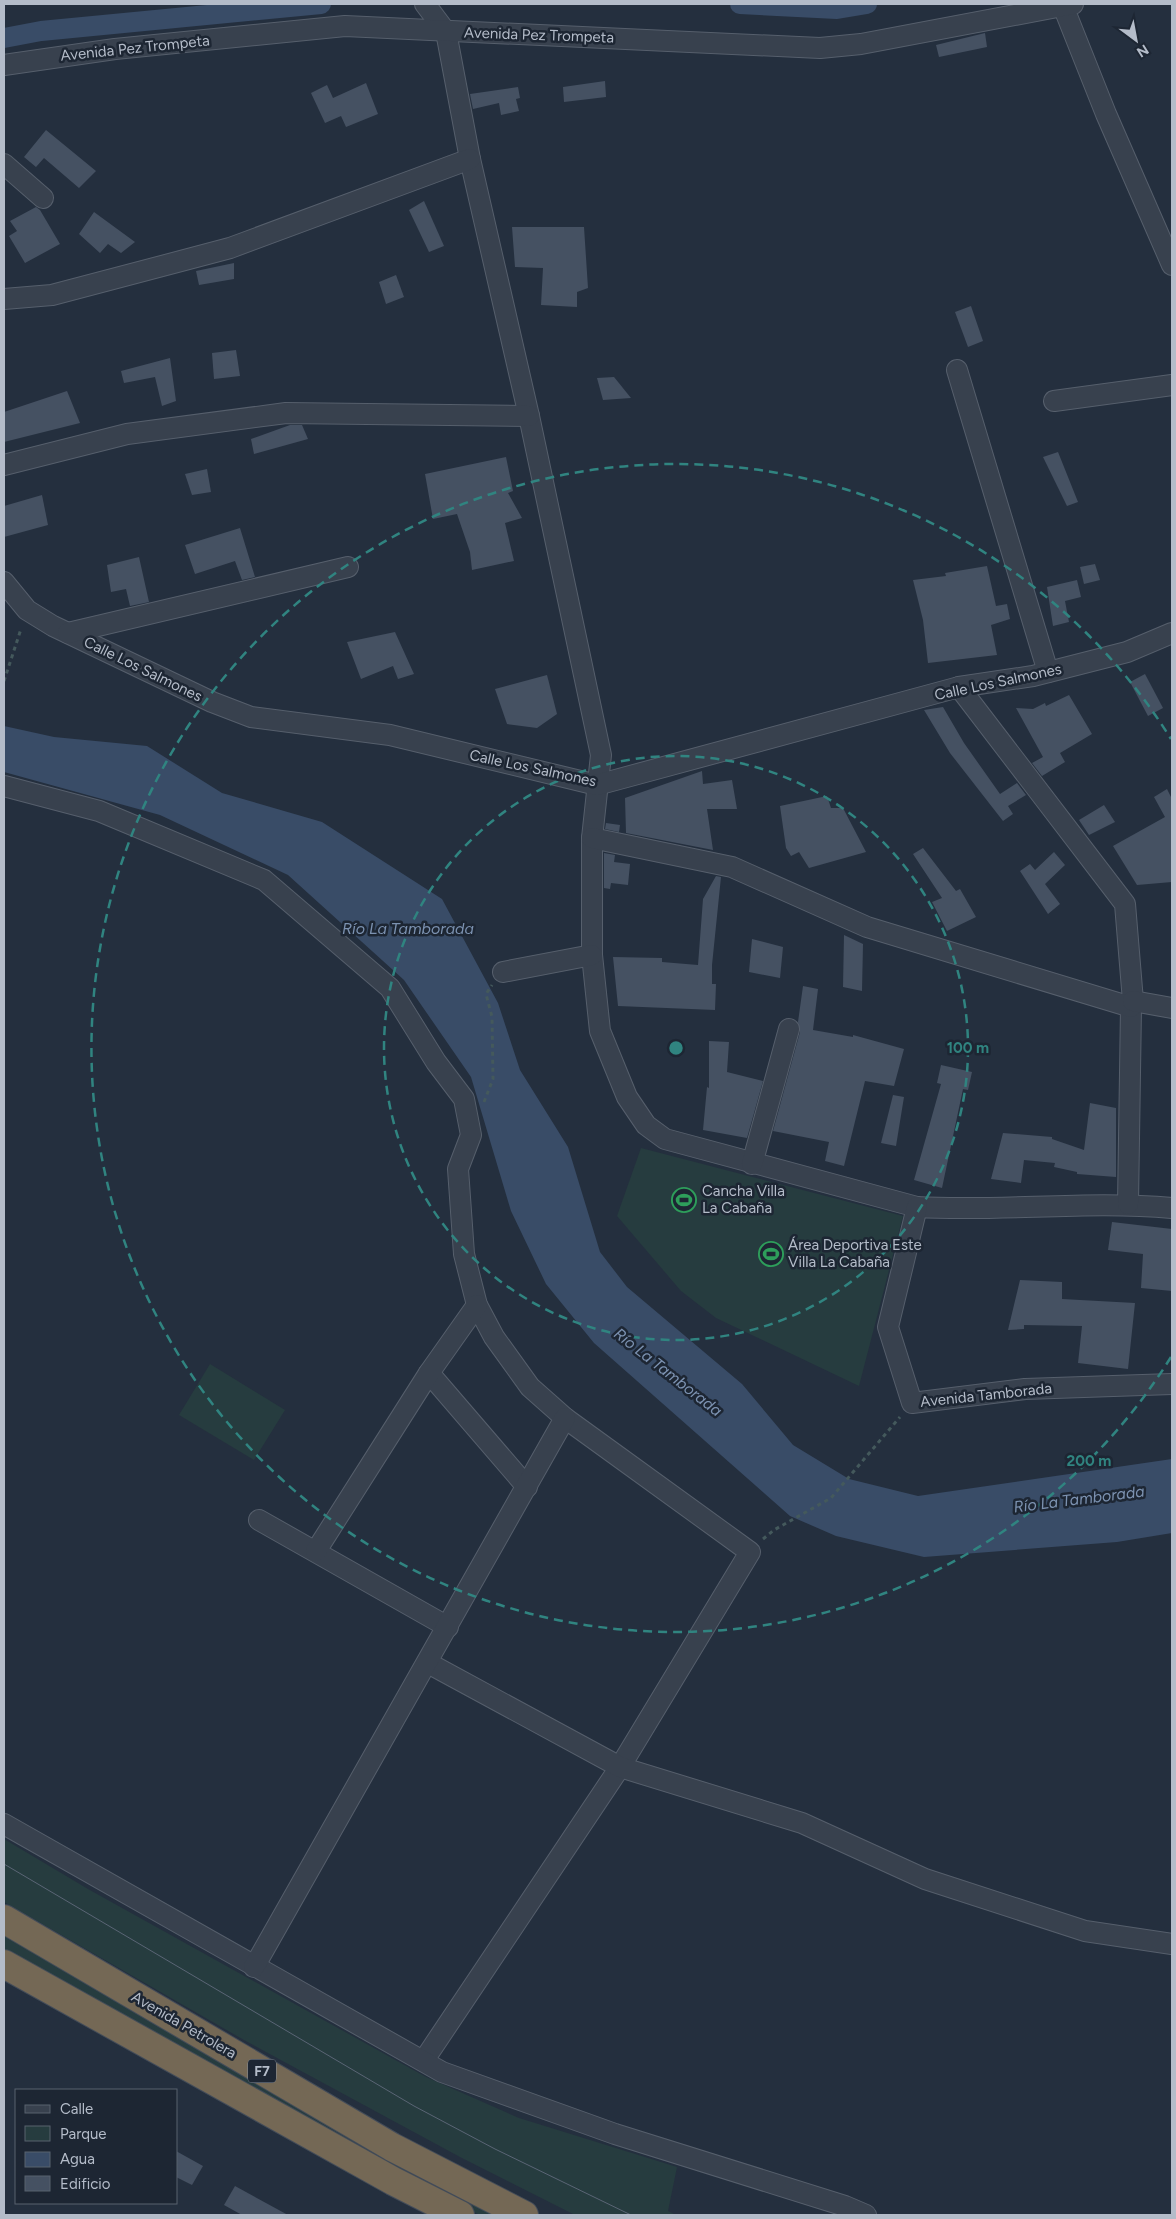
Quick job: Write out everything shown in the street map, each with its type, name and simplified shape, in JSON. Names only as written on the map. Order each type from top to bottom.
[{"type":"highway","name":"Avenida Petrolera","points":[[4,1919],[392,2147],[524,2215]]},
{"type":"highway","name":"F7","points":[[4,1964],[384,2176],[460,2215]]},
{"type":"street","points":[[425,5],[446,32],[470,159],[529,416],[601,755],[592,838],[592,955],[600,1030],[626,1097],[646,1125],[665,1139],[752,1164],[917,1206],[957,1209],[1128,1204],[1172,1208]]},
{"type":"street","name":"Avenida Pez Trompeta","points":[[4,65],[115,49],[345,26],[820,48],[861,44],[1068,5]]},
{"type":"street","points":[[1068,5],[1106,114],[1172,265]]},
{"type":"street","points":[[4,299],[52,295],[230,248],[470,159]]},
{"type":"street","points":[[4,164],[43,198]]},
{"type":"street","points":[[957,370],[1048,672]]},
{"type":"street","points":[[1054,401],[1172,384]]},
{"type":"street","points":[[4,465],[127,434],[286,413],[529,416]]},
{"type":"street","points":[[68,633],[348,567]]},
{"type":"street","name":"Calle Los Salmones","points":[[4,582],[27,610],[68,633],[212,702],[251,717],[390,735],[597,785],[959,687],[1034,676],[1126,652],[1172,633]]},
{"type":"street","points":[[959,687],[1125,904],[1132,1004],[1128,1204]]},
{"type":"street","points":[[4,786],[99,811],[264,880],[390,988],[436,1062],[464,1099],[472,1135],[458,1169],[464,1254],[477,1305],[494,1338],[530,1387],[565,1418],[750,1552],[620,1767],[424,2060]]},
{"type":"street","points":[[592,838],[732,867],[866,927],[1132,1004],[1172,1008]]},
{"type":"street","points":[[503,972],[592,955]]},
{"type":"street","points":[[752,1164],[789,1029]]},
{"type":"street","name":"Avenida Tamborada","points":[[917,1206],[888,1327],[912,1403],[1025,1389],[1172,1384]]},
{"type":"street","points":[[316,1551],[429,1373],[477,1305]]},
{"type":"street","points":[[429,1373],[528,1487]]},
{"type":"street","points":[[254,1967],[528,1487],[565,1418]]},
{"type":"street","points":[[259,1520],[448,1627]]},
{"type":"street","points":[[428,1663],[620,1767],[802,1823],[925,1879],[1075,1928],[1172,1944]]},
{"type":"street","points":[[4,1824],[254,1967],[424,2060],[442,2072],[609,2132],[845,2206],[866,2215]]},
{"type":"path","points":[[4,681],[27,610]]},
{"type":"path","points":[[472,1135],[493,1079],[492,1017],[486,994],[503,972]]},
{"type":"path","points":[[750,1552],[774,1530],[831,1498],[912,1403]]},
{"type":"green space","name":"Área Deportiva Este Villa La Cabaña","points":[[641,1148],[903,1216],[859,1386],[716,1318],[681,1291],[617,1216]]},
{"type":"green space","points":[[210,1364],[285,1410],[254,1460],[179,1415]]},
{"type":"green space","points":[[4,1839],[88,1889],[426,2077],[519,2118],[677,2167],[668,2211],[676,2215],[575,2215],[460,2157],[244,2040],[4,1902]]},
{"type":"green space","points":[[4,1931],[501,2215],[480,2215],[444,2198],[4,1953]]},
{"type":"water","name":"Río La Tamborada","points":[[4,726],[54,737],[147,746],[222,793],[322,822],[442,899],[498,1003],[520,1070],[568,1147],[600,1252],[627,1287],[742,1384],[793,1445],[849,1479],[918,1496],[1172,1459],[1172,1533],[1117,1542],[924,1557],[836,1536],[790,1516],[594,1343],[546,1284],[511,1211],[471,1077],[404,980],[288,875],[160,815],[4,772]]},
{"type":"building","points":[[985,33],[987,47],[939,57],[936,45]]},
{"type":"building","points":[[605,81],[606,97],[564,102],[563,87]]},
{"type":"building","points":[[366,83],[378,114],[346,127],[341,116],[325,123],[311,93],[327,85],[333,98]]},
{"type":"building","points":[[518,87],[520,98],[516,99],[519,111],[501,115],[499,103],[473,109],[470,94]]},
{"type":"building","points":[[46,130],[96,171],[79,188],[44,158],[36,167],[24,157]]},
{"type":"building","points":[[424,201],[444,246],[429,252],[409,210]]},
{"type":"building","points":[[36,207],[40,210],[60,244],[25,263],[9,236],[17,231],[10,221]]},
{"type":"building","points":[[94,212],[135,242],[121,253],[108,244],[100,253],[79,234]]},
{"type":"building","points":[[512,227],[584,227],[588,288],[577,292],[577,307],[541,305],[543,268],[515,267]]},
{"type":"building","points":[[234,263],[234,279],[199,285],[196,271]]},
{"type":"building","points":[[396,275],[404,297],[386,304],[379,282]]},
{"type":"building","points":[[971,306],[983,341],[968,347],[955,312]]},
{"type":"building","points":[[236,350],[240,376],[214,379],[212,353]]},
{"type":"building","points":[[170,358],[176,401],[162,406],[155,377],[124,383],[121,371]]},
{"type":"building","points":[[614,377],[631,398],[603,400],[597,378]]},
{"type":"building","points":[[67,391],[80,423],[4,442],[4,412]]},
{"type":"building","points":[[290,425],[302,425],[308,439],[254,454],[251,439]]},
{"type":"building","points":[[1058,452],[1078,502],[1067,506],[1043,457]]},
{"type":"building","points":[[506,457],[513,491],[508,493],[522,518],[505,523],[514,561],[472,570],[470,552],[457,514],[433,519],[425,474]]},
{"type":"building","points":[[207,469],[211,492],[192,495],[185,474]]},
{"type":"building","points":[[42,495],[48,525],[4,537],[4,506]]},
{"type":"building","points":[[240,528],[255,577],[242,580],[235,561],[195,574],[185,545]]},
{"type":"building","points":[[139,557],[149,602],[130,606],[126,589],[111,592],[107,565]]},
{"type":"building","points":[[1095,564],[1100,580],[1084,584],[1080,567]]},
{"type":"building","points":[[987,566],[996,606],[1007,604],[1010,619],[991,625],[997,655],[928,663],[923,620],[913,580],[946,576],[945,573]]},
{"type":"building","points":[[1077,580],[1081,597],[1065,601],[1069,622],[1053,626],[1047,587]]},
{"type":"building","points":[[395,632],[414,674],[398,679],[393,666],[361,679],[347,642]]},
{"type":"building","points":[[1145,674],[1163,708],[1148,716],[1130,682]]},
{"type":"building","points":[[547,675],[557,714],[537,728],[507,724],[495,689]]},
{"type":"building","points":[[1069,695],[1092,734],[1060,753],[1065,762],[1042,776],[1032,763],[1043,757],[1016,708],[1033,709],[1045,703],[1046,706]]},
{"type":"building","points":[[943,707],[964,743],[1000,794],[1017,783],[1026,795],[1008,806],[1013,814],[1003,821],[950,753],[924,710]]},
{"type":"building","points":[[702,771],[703,784],[732,780],[737,809],[707,809],[713,850],[626,833],[625,798]]},
{"type":"building","points":[[1167,789],[1172,799],[1172,882],[1137,885],[1113,846],[1165,817],[1154,797]]},
{"type":"building","points":[[827,796],[831,808],[843,808],[866,852],[809,868],[799,852],[791,856],[786,848],[780,806]]},
{"type":"building","points":[[1104,805],[1115,822],[1089,835],[1079,820]]},
{"type":"building","points":[[606,823],[620,825],[619,832],[605,829]]},
{"type":"building","points":[[923,848],[956,891],[960,889],[976,917],[947,931],[932,902],[942,898],[913,854]]},
{"type":"building","points":[[1054,852],[1065,865],[1045,884],[1060,904],[1048,914],[1020,871],[1030,864],[1035,870]]},
{"type":"building","points":[[604,853],[615,855],[614,862],[630,864],[628,885],[611,883],[610,889],[604,888]]},
{"type":"building","points":[[716,876],[721,877],[712,965],[712,984],[716,984],[715,1010],[618,1006],[613,957],[662,958],[662,962],[698,965],[703,899]]},
{"type":"building","points":[[844,935],[863,944],[862,991],[843,987]]},
{"type":"building","points":[[752,939],[783,947],[780,978],[749,972]]},
{"type":"building","points":[[803,986],[818,989],[813,1030],[853,1037],[853,1035],[904,1049],[894,1086],[865,1081],[844,1166],[825,1161],[829,1142],[773,1131],[800,1032],[798,1022]]},
{"type":"building","points":[[709,1041],[729,1042],[727,1072],[763,1081],[747,1138],[703,1130],[707,1087],[709,1088]]},
{"type":"building","points":[[941,1065],[972,1072],[968,1090],[963,1089],[942,1188],[914,1180],[941,1084],[937,1083]]},
{"type":"building","points":[[893,1095],[904,1097],[896,1146],[881,1143]]},
{"type":"building","points":[[1090,1103],[1116,1108],[1116,1177],[1077,1174],[1077,1172],[1054,1167],[1055,1163],[1024,1160],[1021,1183],[991,1179],[1003,1133],[1052,1137],[1052,1139],[1084,1150]]},
{"type":"building","points":[[1112,1222],[1172,1229],[1172,1291],[1141,1288],[1143,1254],[1108,1250]]},
{"type":"building","points":[[1020,1280],[1062,1282],[1062,1299],[1135,1303],[1128,1369],[1078,1363],[1082,1326],[1024,1325],[1024,1329],[1008,1330]]},
{"type":"building","points":[[178,2152],[203,2166],[192,2185],[178,2178]]},
{"type":"building","points":[[235,2186],[288,2215],[242,2215],[224,2205]]},
{"type":"waterway","points":[[4,38],[41,31],[321,4]]},
{"type":"waterway","points":[[740,4],[837,9],[867,4]]},
{"type":"tram line","points":[[4,1864],[414,2106],[495,2149],[631,2215]]},
{"type":"place","name":"Cancha Villa La Cabaña","points":[[684,1200]]},
{"type":"place","name":"Área Deportiva Este Villa La Cabaña","points":[[771,1254]]}]
